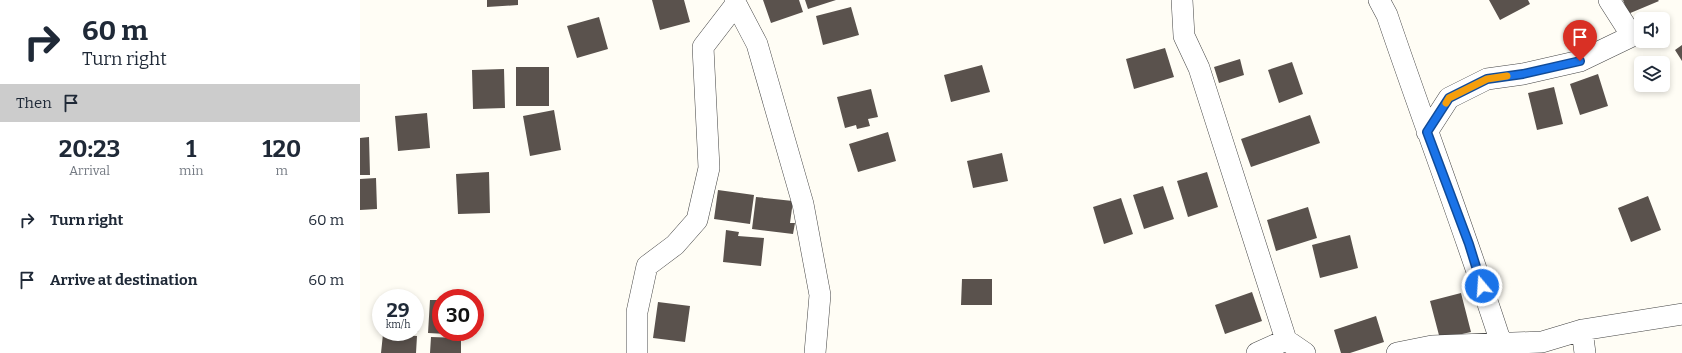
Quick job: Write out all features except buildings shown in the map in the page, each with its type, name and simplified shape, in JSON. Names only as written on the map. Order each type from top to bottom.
[{"type":"street","points":[[1182,0],[1184,36],[1199,68],[1286,340],[1305,353]]},
{"type":"street","points":[[1379,0],[1386,15],[1427,132],[1469,244],[1501,343]]},
{"type":"street","points":[[1427,132],[1449,98],[1487,79],[1523,74],[1580,61],[1632,36],[1609,0]]},
{"type":"street","points":[[637,353],[637,312],[647,266],[675,245],[697,220],[709,168],[703,47],[735,2],[758,44],[803,204],[820,295],[815,353]]},
{"type":"street","points":[[1397,353],[1432,346],[1542,342],[1582,330],[1682,314]]},
{"type":"street","points":[[1582,330],[1585,353]]},
{"type":"street","points":[[1257,353],[1286,340]]},
{"type":"slow traffic","points":[[1446,103],[1449,98],[1487,79],[1507,76]]},
{"type":"route","points":[[1482,286],[1469,244],[1427,132],[1449,98],[1487,79],[1523,74],[1580,61]]}]
